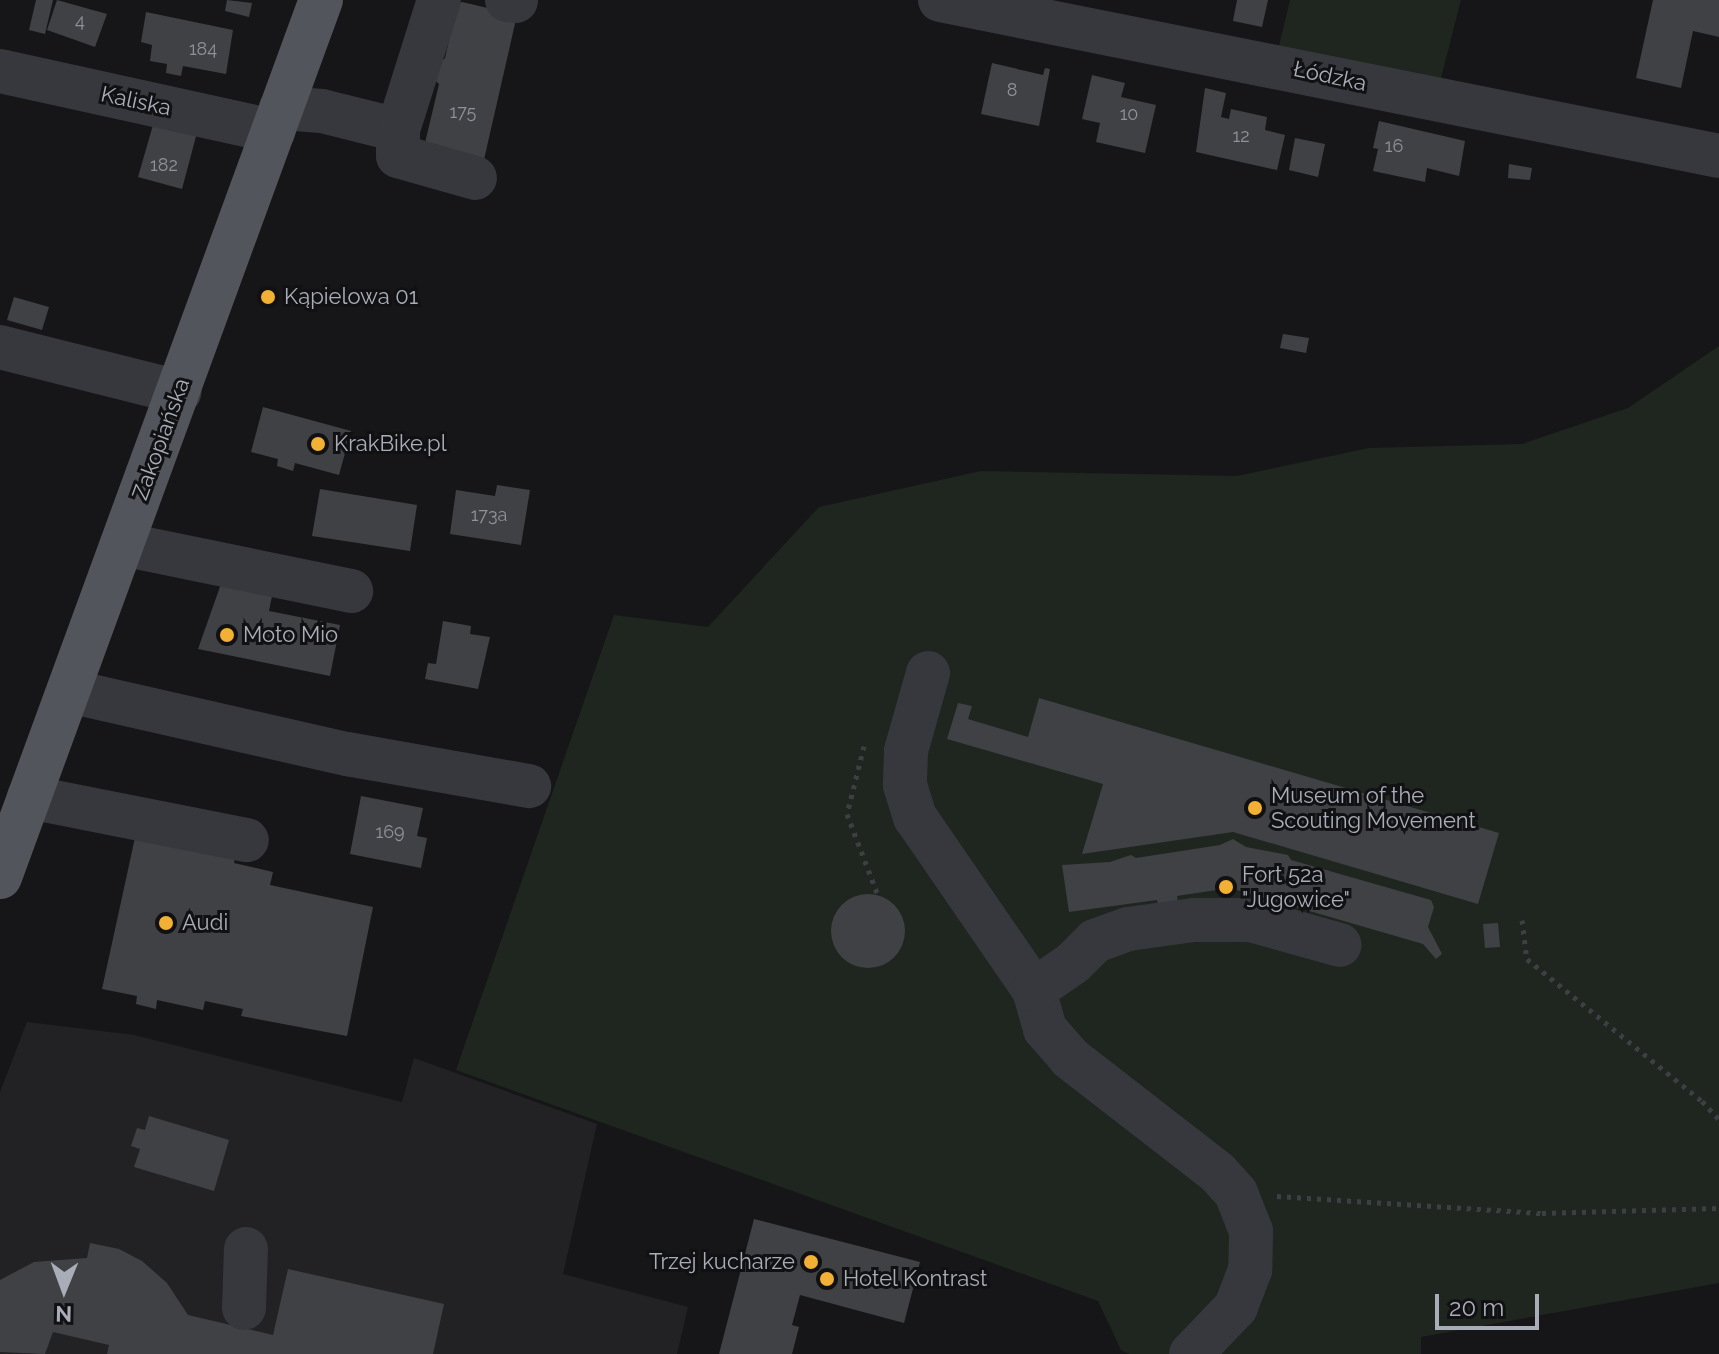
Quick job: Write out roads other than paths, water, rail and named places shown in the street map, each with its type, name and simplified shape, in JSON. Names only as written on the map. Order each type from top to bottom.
[{"type":"main road","name":"Zakopiańska","points":[[0,877],[321,0]]},
{"type":"street","points":[[439,0],[398,130],[398,156],[475,178]]},
{"type":"street","name":"Łódzka","points":[[940,0],[1719,156]]},
{"type":"street","name":"Kaliska","points":[[0,71],[277,120],[322,111],[398,130]]},
{"type":"street","points":[[0,347],[179,392]]},
{"type":"street","points":[[122,544],[351,591]]},
{"type":"street","points":[[928,673],[906,751],[905,785],[915,817],[1034,990],[1045,1029],[1070,1058],[1160,1125],[1236,1193],[1251,1231],[1250,1270],[1236,1307],[1191,1354]]},
{"type":"street","points":[[69,691],[332,750],[529,786]]},
{"type":"street","points":[[29,797],[247,840]]},
{"type":"street","points":[[1034,990],[1073,963],[1095,941],[1128,929],[1193,920],[1251,920],[1340,945]]},
{"type":"street","points":[[244,1308],[246,1249]]},
{"type":"place","name":"Kąpielowa 01","points":[[268,297]]},
{"type":"place","name":"KrakBike.pl","points":[[318,444]]},
{"type":"place","name":"Moto Mio","points":[[227,635]]},
{"type":"place","name":"Museum of the Scouting Movement","points":[[1255,808]]},
{"type":"place","name":"Fort 52a \"Jugowice\"","points":[[1226,887]]},
{"type":"place","name":"Audi","points":[[166,923]]},
{"type":"place","name":"Trzej kucharze","points":[[811,1262]]},
{"type":"place","name":"Hotel Kontrast","points":[[827,1279]]}]
